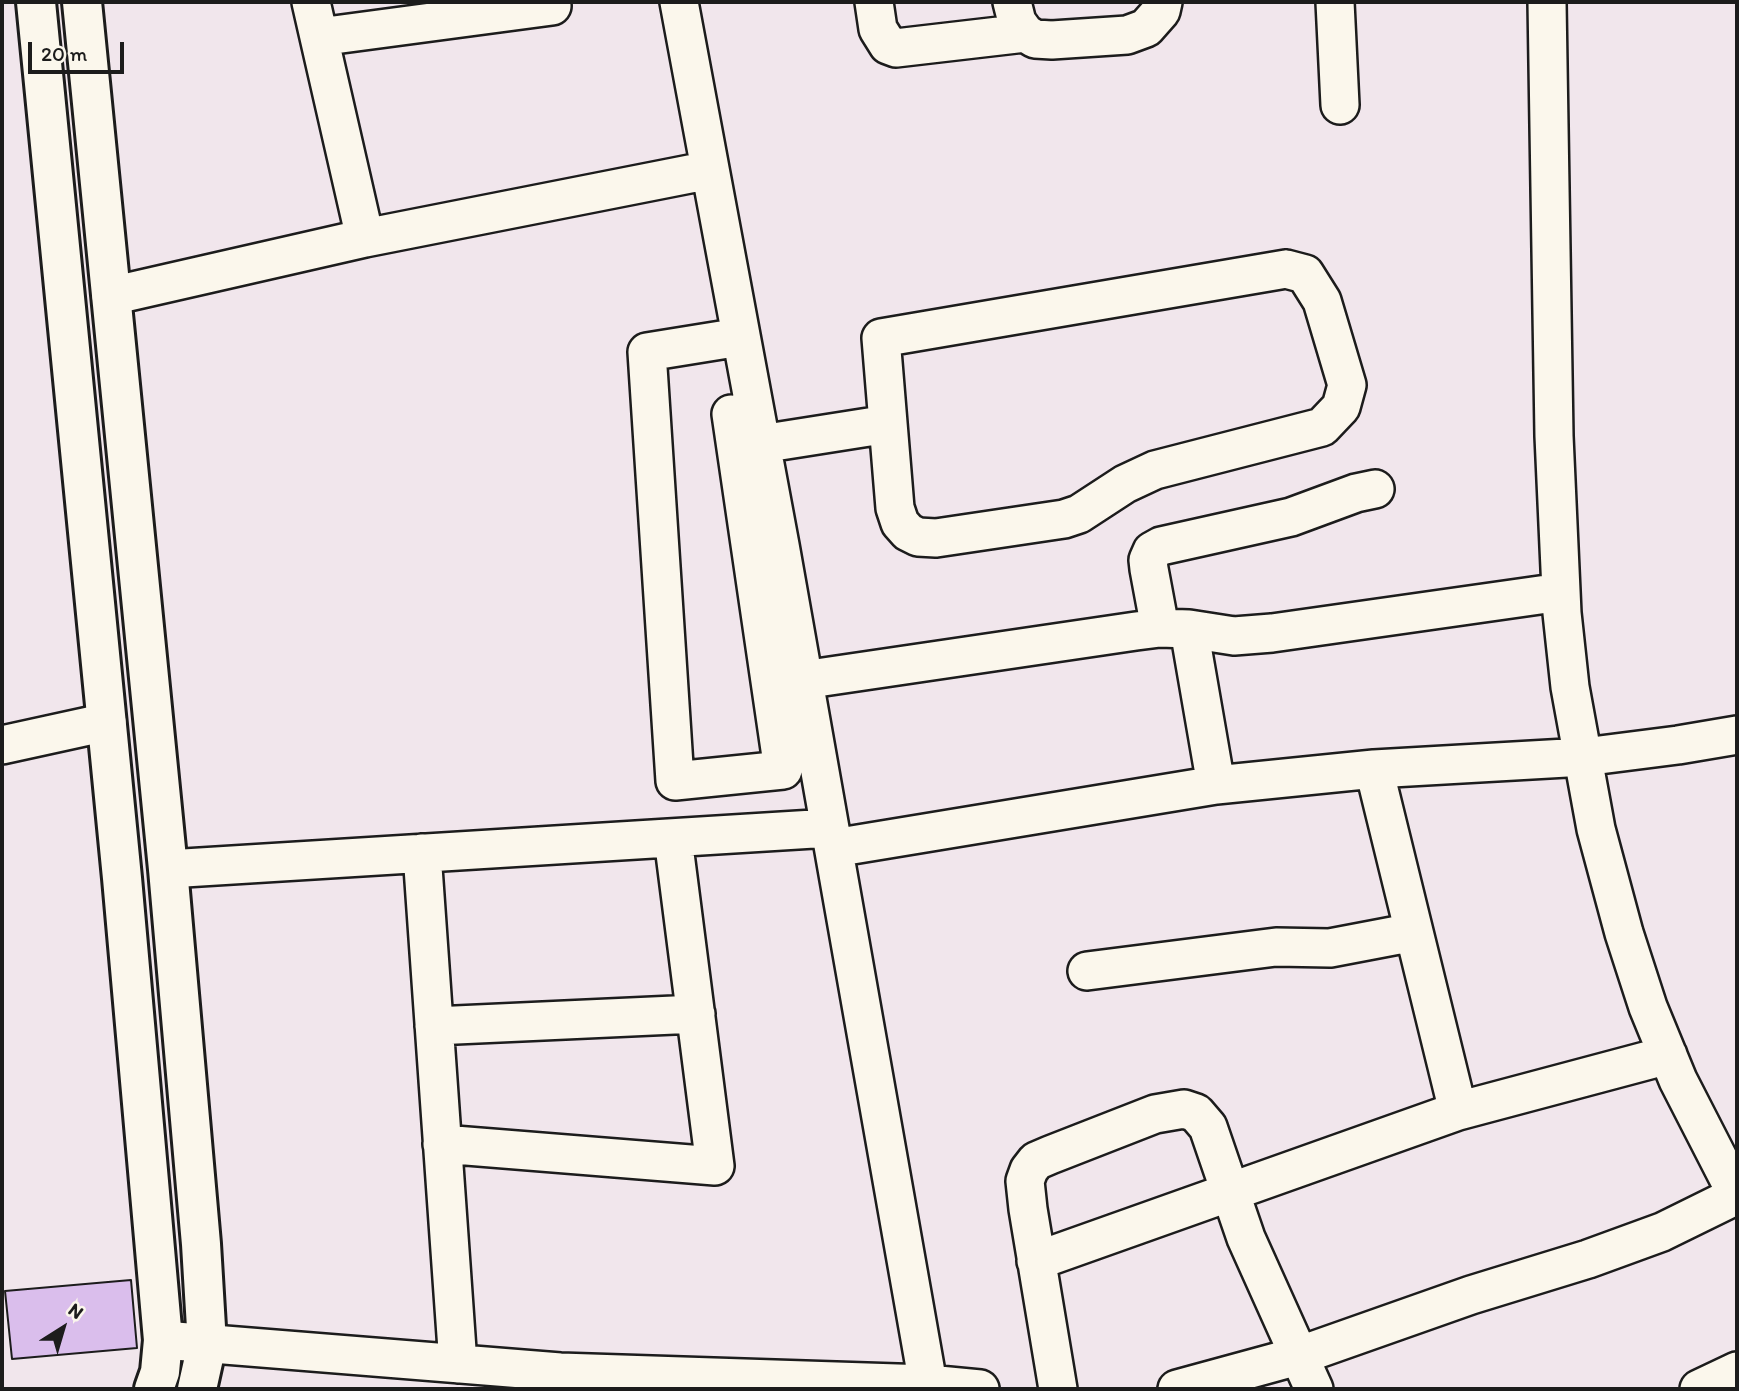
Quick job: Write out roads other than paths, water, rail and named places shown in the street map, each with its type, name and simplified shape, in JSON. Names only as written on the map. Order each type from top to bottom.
[{"type":"street","points":[[36,2],[107,722],[163,1340],[160,1373],[154,1389]]},
{"type":"street","points":[[82,2],[168,869],[201,1244],[207,1344],[197,1389]]},
{"type":"street","points":[[311,2],[365,238]]},
{"type":"street","points":[[679,2],[710,170],[730,339],[765,547],[803,680],[928,1384]]},
{"type":"street","points":[[874,2],[878,29],[888,44],[896,48],[1018,17],[1035,39],[1127,34],[1146,28],[1161,12],[1163,2]]},
{"type":"street","points":[[1335,2],[1340,105]]},
{"type":"street","points":[[1177,1389],[1298,1356],[1471,1295],[1550,1272],[1662,1232],[1737,1195],[1678,1080],[1648,1007],[1624,933],[1596,829],[1570,687],[1561,592],[1553,422],[1547,2]]},
{"type":"street","points":[[319,37],[552,6]]},
{"type":"street","points":[[111,296],[365,238],[710,170]]},
{"type":"street","points":[[1286,269],[1305,274],[1322,301],[1347,385],[1341,407],[1322,427],[1155,470],[1125,484],[1079,514],[1065,519],[936,538],[918,537],[908,532],[900,523],[895,508],[888,424],[881,338],[1286,269]]},
{"type":"street","points":[[730,339],[761,444],[765,547],[783,770],[675,781],[647,352],[730,339]]},
{"type":"street","points":[[761,444],[888,424]]},
{"type":"street","points":[[1216,785],[1175,629],[1149,569],[1148,560],[1152,551],[1161,546],[1291,517],[1356,493],[1376,489]]},
{"type":"street","points":[[803,680],[1175,629],[1234,636],[1272,633],[1561,592]]},
{"type":"street","points":[[2,745],[107,722]]},
{"type":"street","points":[[168,869],[673,838],[832,838],[1216,785],[1374,769],[1584,757],[1678,746],[1737,735]]},
{"type":"street","points":[[1374,769],[1458,1111]]},
{"type":"street","points":[[442,1144],[715,1166],[673,838]]},
{"type":"street","points":[[422,853],[458,1364]]},
{"type":"street","points":[[1087,971],[1276,947],[1330,948],[1414,932]]},
{"type":"street","points":[[434,1026],[696,1014]]},
{"type":"street","points":[[1036,1261],[1458,1111],[1668,1055]]},
{"type":"street","points":[[1058,1389],[1025,1181],[1029,1170],[1036,1161],[1050,1155],[1155,1114],[1184,1109],[1196,1113],[1208,1127],[1246,1238],[1314,1389]]},
{"type":"street","points":[[163,1340],[458,1364],[564,1381],[928,1384],[980,1389]]},
{"type":"street","points":[[1699,1389],[1737,1371]]}]
